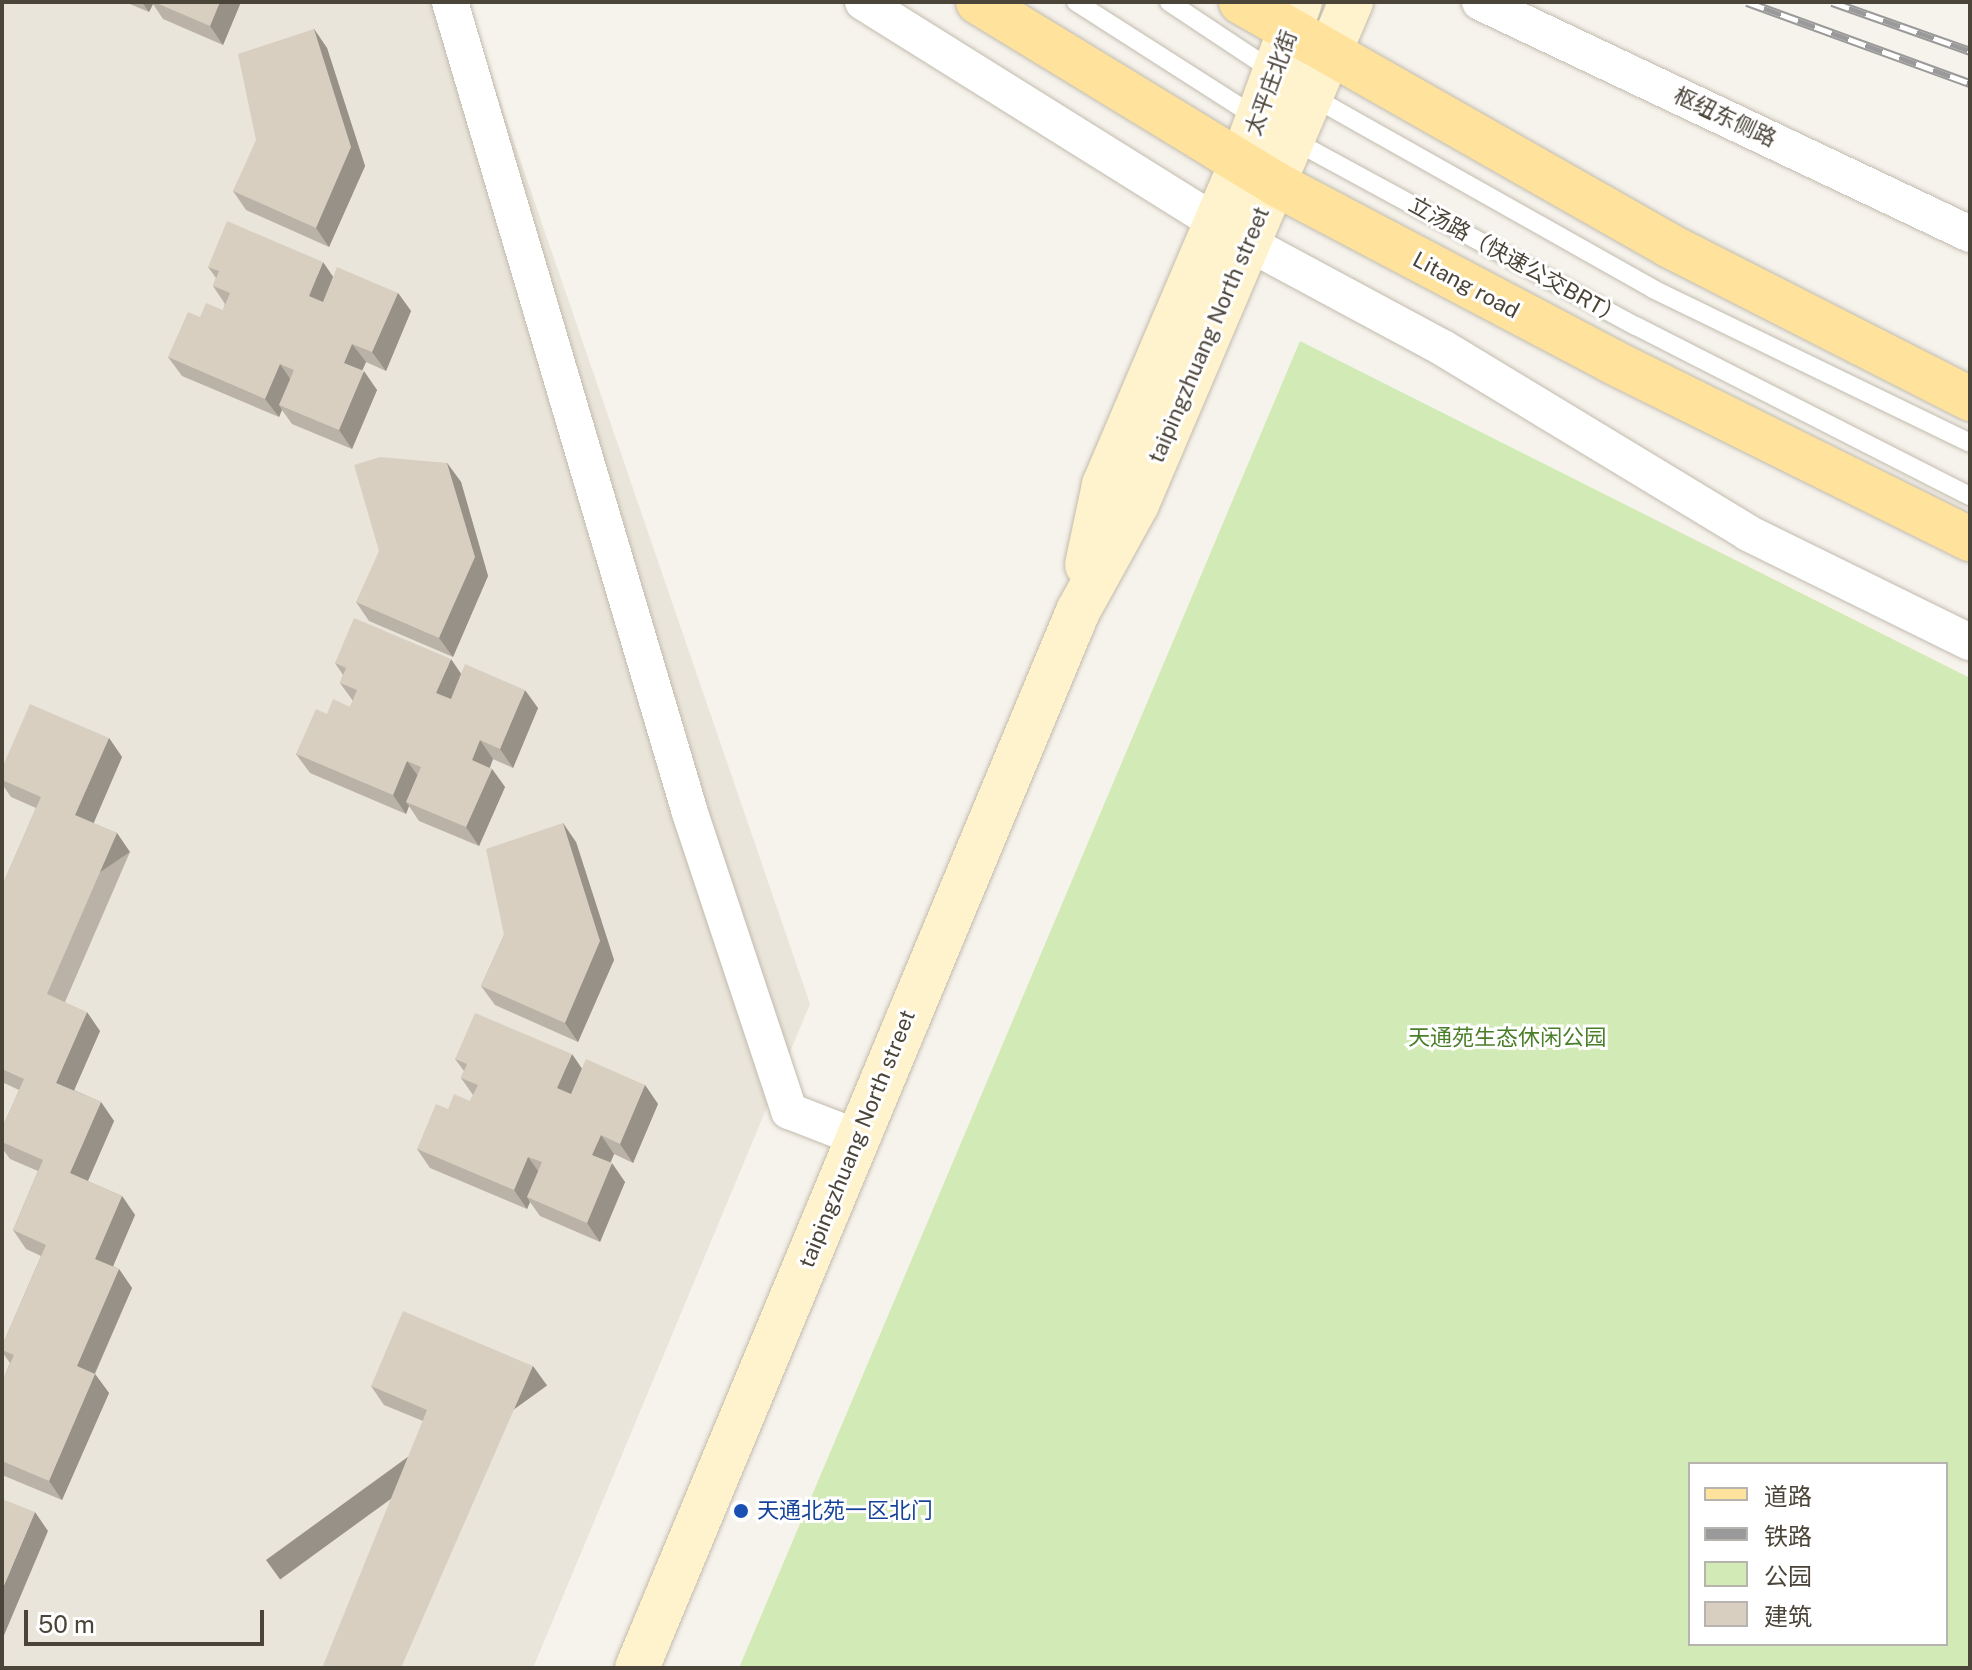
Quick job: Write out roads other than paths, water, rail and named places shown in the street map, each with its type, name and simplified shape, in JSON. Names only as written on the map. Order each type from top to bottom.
[{"type":"main road","name":"Litang road","points":[[978,2],[1258,174],[1611,361],[1970,539]]},
{"type":"main road","points":[[1241,2],[1303,12],[1329,54],[1670,246],[1970,399]]},
{"type":"street","points":[[450,2],[690,813],[789,1111],[856,1137]]},
{"type":"street","points":[[863,2],[1232,234],[1443,348],[1748,533],[1970,642]]},
{"type":"street","name":"太平庄北街","points":[[1329,54],[1351,2]]},
{"type":"street","name":"枢纽东侧路","points":[[1480,2],[1970,234]]},
{"type":"street","name":"太平庄北街","points":[[1293,84],[1303,12]]},
{"type":"street","name":"taipingzhuang North street","points":[[637,1668],[1078,611],[1137,504],[1232,234],[1293,84],[1329,54]]},
{"type":"lane","name":"立汤路（快速公交BRT）","points":[[1076,2],[1276,129],[1636,326],[1970,496]]},
{"type":"lane","name":"立汤路（快速公交BRT）","points":[[1169,2],[1293,84],[1653,289],[1970,443]]},
{"type":"railway","points":[[1747,2],[1970,83]]},
{"type":"railway","points":[[1832,2],[1970,51]]},
{"type":"place","name":"天通北苑一区北门","points":[[741,1511]]},
{"type":"park label","name":"天通苑生态休闲公园","points":[[1507,1038]]}]
